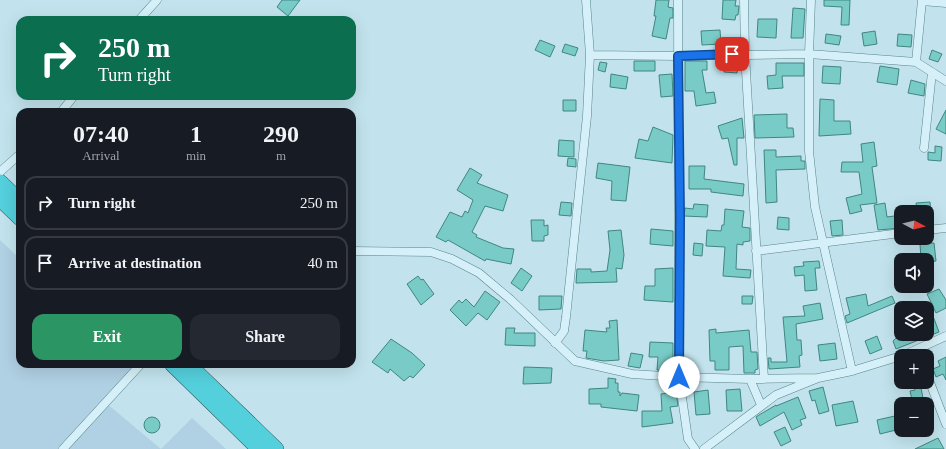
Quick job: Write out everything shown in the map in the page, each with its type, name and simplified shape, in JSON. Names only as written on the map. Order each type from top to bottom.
[{"type":"highway","points":[[0,182],[16,197]]},
{"type":"highway","points":[[0,199],[16,214]]},
{"type":"highway","points":[[177,368],[276,449]]},
{"type":"highway","points":[[191,368],[259,449]]},
{"type":"street","points":[[143,16],[157,0]]},
{"type":"street","points":[[555,343],[564,331],[566,317],[587,116],[590,55],[586,0]]},
{"type":"street","points":[[678,0],[680,218],[679,377],[688,439],[695,449]]},
{"type":"street","points":[[744,0],[745,54],[764,379]]},
{"type":"street","points":[[811,0],[809,54],[809,152],[815,208],[852,371]]},
{"type":"street","points":[[916,62],[922,1],[946,3]]},
{"type":"street","points":[[590,55],[678,56],[809,54],[916,62],[946,81]]},
{"type":"street","points":[[924,148],[932,72]]},
{"type":"street","points":[[64,108],[70,100]]},
{"type":"street","points":[[0,172],[16,158]]},
{"type":"street","points":[[934,229],[946,228]]},
{"type":"street","points":[[756,250],[894,234]]},
{"type":"street","points":[[356,251],[431,252],[452,259],[479,273],[510,299],[575,361],[632,374],[750,380],[818,378]]},
{"type":"street","points":[[923,349],[946,336]]},
{"type":"street","points":[[704,449],[776,394],[818,378],[852,371],[894,358]]},
{"type":"street","points":[[62,449],[137,368]]},
{"type":"street","points":[[750,380],[761,405]]},
{"type":"street","points":[[932,389],[946,424]]},
{"type":"shaded area","points":[[0,240],[16,255],[16,368],[135,368],[136,369],[106,403],[161,449],[0,449]]},
{"type":"shaded area","points":[[192,418],[226,449],[161,449]]},
{"type":"building","points":[[282,0],[300,0],[288,16],[277,7]]},
{"type":"building","points":[[656,0],[669,0],[668,7],[673,8],[673,18],[670,18],[666,39],[652,36],[656,16],[654,16]]},
{"type":"building","points":[[723,0],[736,0],[735,6],[739,6],[738,15],[736,15],[735,20],[722,19]]},
{"type":"building","points":[[824,0],[850,0],[849,25],[841,25],[842,7],[824,6]]},
{"type":"building","points":[[793,8],[805,9],[803,38],[791,38]]},
{"type":"building","points":[[758,19],[777,19],[776,38],[757,37]]},
{"type":"building","points":[[720,30],[721,44],[702,45],[701,31]]},
{"type":"building","points":[[875,31],[877,44],[864,46],[862,33]]},
{"type":"building","points":[[826,34],[841,36],[839,45],[825,43]]},
{"type":"building","points":[[898,34],[912,35],[911,47],[897,46]]},
{"type":"building","points":[[540,40],[555,46],[550,57],[535,50]]},
{"type":"building","points":[[565,44],[578,48],[575,56],[562,52]]},
{"type":"building","points":[[932,50],[942,54],[938,62],[929,59]]},
{"type":"building","points":[[634,61],[655,61],[655,71],[634,71]]},
{"type":"building","points":[[685,61],[707,61],[707,70],[702,70],[706,93],[714,92],[716,103],[696,106],[694,91],[685,91]]},
{"type":"building","points":[[600,62],[607,63],[605,72],[598,70]]},
{"type":"building","points":[[725,63],[738,64],[737,73],[724,72]]},
{"type":"building","points":[[776,63],[804,63],[804,76],[782,76],[783,88],[768,89],[767,76],[776,75]]},
{"type":"building","points":[[823,66],[841,67],[840,84],[822,83]]},
{"type":"building","points":[[880,66],[899,69],[897,85],[877,82]]},
{"type":"building","points":[[611,74],[628,77],[626,89],[610,87]]},
{"type":"building","points":[[672,74],[673,96],[661,97],[659,75]]},
{"type":"building","points":[[911,80],[925,84],[924,96],[908,93]]},
{"type":"building","points":[[820,99],[834,100],[834,121],[850,121],[851,134],[819,136]]},
{"type":"building","points":[[563,100],[576,100],[576,111],[563,111]]},
{"type":"building","points":[[946,110],[946,134],[936,129]]},
{"type":"building","points":[[787,114],[787,128],[793,128],[794,137],[755,138],[754,115]]},
{"type":"building","points":[[742,118],[744,138],[737,138],[737,165],[734,165],[728,138],[722,139],[718,126]]},
{"type":"building","points":[[653,127],[673,135],[672,163],[635,158],[639,139],[648,141]]},
{"type":"building","points":[[559,140],[574,141],[574,157],[558,156]]},
{"type":"building","points":[[874,142],[877,166],[872,167],[877,203],[860,205],[862,211],[850,214],[846,198],[862,194],[859,172],[841,172],[842,162],[863,162],[861,144]]},
{"type":"building","points":[[935,146],[942,147],[941,161],[928,160],[928,152],[935,153]]},
{"type":"building","points":[[764,150],[776,150],[776,157],[801,156],[801,161],[805,161],[805,169],[776,170],[777,202],[766,203]]},
{"type":"building","points":[[568,158],[576,159],[576,167],[567,166]]},
{"type":"building","points":[[598,163],[630,167],[626,201],[611,200],[612,181],[596,178]]},
{"type":"building","points":[[689,166],[705,166],[704,179],[744,184],[743,196],[711,192],[711,189],[689,189]]},
{"type":"building","points":[[470,168],[482,175],[477,183],[508,195],[503,211],[485,206],[472,232],[477,235],[476,237],[503,248],[514,249],[511,264],[486,259],[485,261],[448,240],[446,242],[436,237],[450,212],[462,217],[465,211],[468,213],[473,200],[457,190]]},
{"type":"building","points":[[561,202],[572,203],[571,216],[559,215]]},
{"type":"building","points":[[930,202],[930,205],[916,205],[916,203]]},
{"type":"building","points":[[885,203],[887,217],[894,216],[894,229],[878,230],[874,205]]},
{"type":"building","points":[[694,204],[708,205],[707,217],[684,216],[685,208],[693,209]]},
{"type":"building","points":[[725,209],[744,211],[742,227],[750,228],[750,241],[743,242],[743,245],[737,244],[736,269],[751,270],[750,278],[723,276],[725,247],[706,246],[707,230],[721,231],[722,225],[724,225]]},
{"type":"building","points":[[778,217],[789,218],[789,230],[777,229]]},
{"type":"building","points":[[531,220],[544,220],[544,226],[548,225],[548,235],[544,236],[544,241],[532,241]]},
{"type":"building","points":[[842,220],[843,235],[832,236],[830,221]]},
{"type":"building","points":[[651,229],[673,231],[673,246],[650,244]]},
{"type":"building","points":[[621,230],[624,255],[622,269],[616,268],[617,282],[576,283],[577,269],[591,269],[591,272],[607,271],[610,250],[608,231]]},
{"type":"building","points":[[694,243],[703,244],[702,256],[693,255]]},
{"type":"building","points":[[934,243],[936,261],[934,261],[934,253],[921,253],[920,245],[934,245]]},
{"type":"building","points":[[819,261],[820,268],[815,268],[817,290],[805,291],[804,275],[795,276],[794,267],[804,266],[803,262]]},
{"type":"building","points":[[521,268],[532,276],[522,291],[511,283]]},
{"type":"building","points":[[673,268],[673,302],[644,300],[645,286],[655,286],[655,269]]},
{"type":"building","points":[[418,276],[421,280],[423,279],[434,294],[421,305],[407,284]]},
{"type":"building","points":[[939,289],[946,300],[946,308],[936,313],[934,309],[934,301],[930,301],[927,294],[934,293],[934,291]]},
{"type":"building","points":[[485,291],[500,302],[487,320],[478,313],[466,326],[450,310],[459,300],[462,303],[466,299],[474,307]]},
{"type":"building","points":[[866,294],[868,306],[892,296],[894,303],[847,323],[845,316],[850,314],[846,298]]},
{"type":"building","points":[[539,296],[562,296],[561,309],[539,310]]},
{"type":"building","points":[[742,296],[753,296],[752,304],[742,304]]},
{"type":"building","points":[[820,303],[823,319],[796,324],[797,340],[801,340],[802,355],[799,356],[800,367],[769,369],[768,358],[771,358],[771,362],[787,362],[783,317],[805,316],[803,306]]},
{"type":"building","points":[[934,319],[939,332],[934,334]]},
{"type":"building","points":[[617,320],[619,360],[604,361],[586,358],[587,351],[583,351],[585,330],[607,332],[606,328],[610,328],[609,321]]},
{"type":"building","points":[[506,328],[515,328],[514,333],[535,333],[535,346],[505,345]]},
{"type":"building","points":[[716,329],[716,333],[749,330],[751,352],[757,352],[758,369],[755,370],[755,373],[744,373],[743,346],[729,347],[729,370],[715,370],[715,361],[710,361],[709,330]]},
{"type":"building","points":[[877,336],[882,349],[870,354],[865,341]]},
{"type":"building","points":[[391,339],[412,353],[425,365],[413,378],[410,376],[404,381],[390,369],[388,373],[372,362]]},
{"type":"building","points":[[894,340],[916,341],[896,349]]},
{"type":"building","points":[[650,342],[673,343],[673,371],[657,370],[658,357],[649,357]]},
{"type":"building","points":[[835,343],[837,359],[820,361],[818,345]]},
{"type":"building","points":[[631,353],[643,355],[640,368],[628,366]]},
{"type":"building","points":[[946,357],[946,380],[943,374],[936,377],[934,369],[940,366],[938,361]]},
{"type":"building","points":[[524,367],[552,368],[551,383],[523,384]]},
{"type":"building","points":[[608,378],[616,379],[615,383],[618,383],[618,392],[620,392],[620,396],[622,393],[639,395],[637,411],[601,407],[601,404],[589,404],[589,389],[608,388]]},
{"type":"building","points":[[823,387],[829,411],[819,414],[815,400],[812,401],[809,391]]},
{"type":"building","points":[[740,389],[742,411],[727,411],[726,390]]},
{"type":"building","points":[[921,389],[923,397],[911,397],[910,391]]},
{"type":"building","points":[[708,390],[710,414],[696,415],[694,392]]},
{"type":"building","points":[[676,392],[678,406],[670,407],[673,423],[642,427],[642,411],[662,411],[661,394]]},
{"type":"building","points":[[798,397],[806,418],[800,420],[802,425],[792,430],[784,412],[760,426],[756,417],[776,405]]},
{"type":"building","points":[[853,401],[858,422],[836,426],[832,405]]},
{"type":"building","points":[[894,416],[894,430],[880,434],[877,420]]},
{"type":"building","points":[[152,417],[159,422],[160,425],[155,432],[152,433],[145,428],[144,425],[149,418]]},
{"type":"building","points":[[785,427],[791,441],[781,446],[774,432]]},
{"type":"building","points":[[938,438],[944,449],[915,449]]},
{"type":"route","points":[[679,377],[680,218],[678,56],[732,54]]}]
